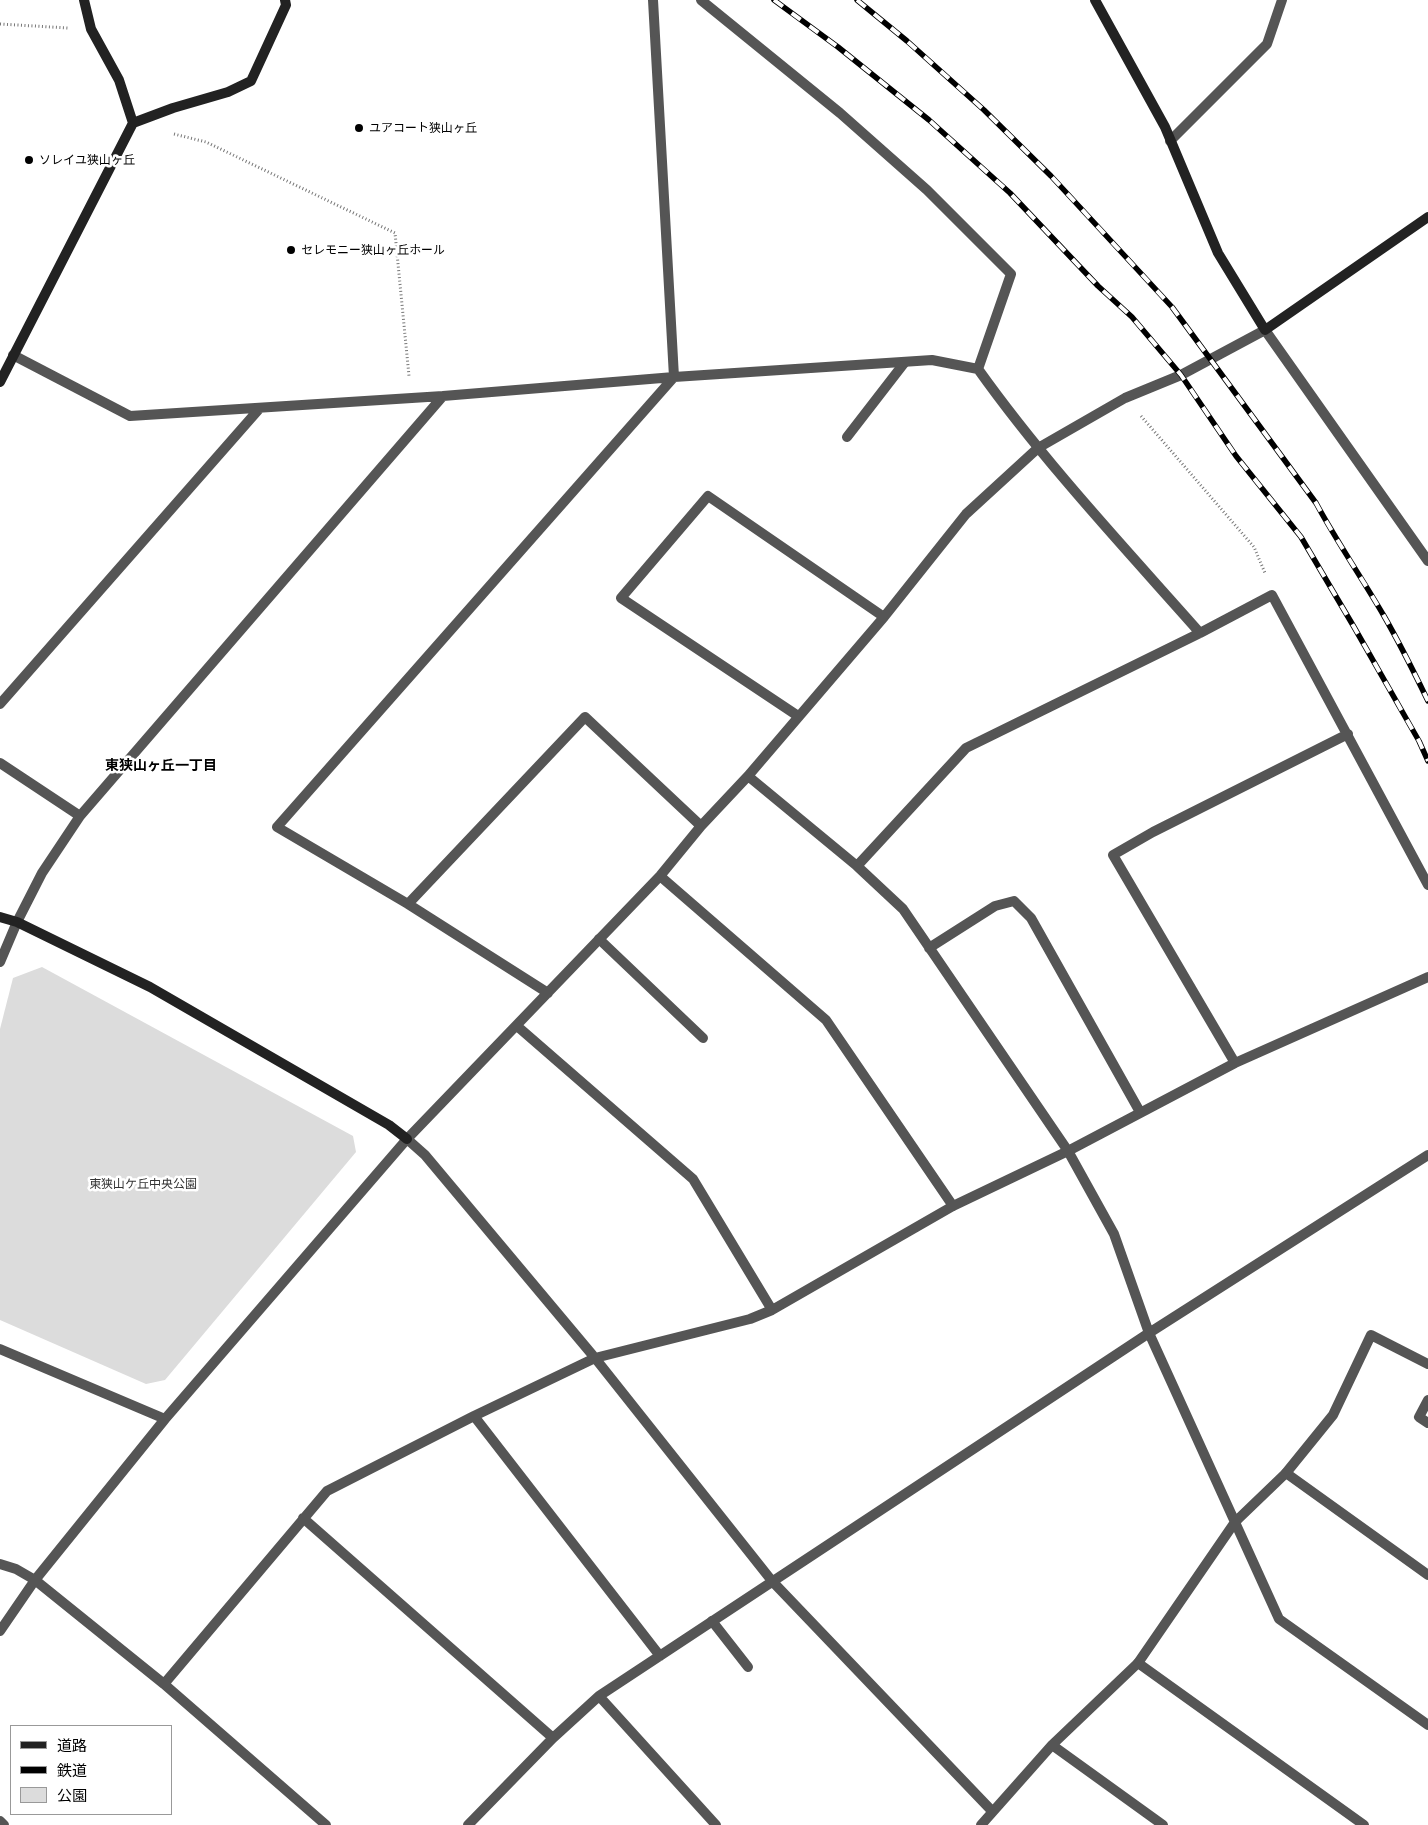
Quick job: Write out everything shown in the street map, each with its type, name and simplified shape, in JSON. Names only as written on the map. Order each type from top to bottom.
[{"type":"street","points":[[84,0],[91,29],[119,80],[134,123]]},
{"type":"street","points":[[0,382],[134,123],[173,108],[228,92],[251,81],[286,4],[286,0]]},
{"type":"street","points":[[548,993],[408,904],[278,828],[674,377],[653,0]]},
{"type":"street","points":[[701,0],[840,113],[927,190],[1011,274],[978,369]]},
{"type":"street","points":[[1095,0],[1164,127],[1218,254],[1266,330],[1428,561]]},
{"type":"street","points":[[1170,141],[1267,44],[1282,0]]},
{"type":"street","points":[[0,1631],[36,1580],[165,1419],[407,1139],[660,876],[701,826],[748,776],[884,617],[966,514],[1038,448],[1125,398],[1181,375],[1266,330],[1428,217]]},
{"type":"street","points":[[13,355],[130,416],[443,396],[674,377],[932,360],[978,369],[1038,448],[1200,633]]},
{"type":"street","points":[[848,437],[905,362]]},
{"type":"street","points":[[0,962],[16,922],[42,873],[80,816],[443,396]]},
{"type":"street","points":[[0,704],[260,408]]},
{"type":"street","points":[[798,716],[621,598],[708,496],[884,617]]},
{"type":"street","points":[[857,866],[966,748],[1200,633],[1272,595],[1428,885]]},
{"type":"street","points":[[408,904],[585,717],[701,826]]},
{"type":"street","points":[[1235,1063],[1114,855],[1152,832],[1348,734]]},
{"type":"street","points":[[0,763],[80,816]]},
{"type":"street","points":[[748,776],[857,866],[903,909],[1068,1151],[1114,1234],[1150,1334],[1279,1619],[1428,1725]]},
{"type":"street","points":[[660,876],[826,1020],[953,1206]]},
{"type":"street","points":[[929,948],[994,906],[1014,901],[1031,918],[1140,1112]]},
{"type":"street","points":[[0,917],[16,922],[150,987],[389,1125],[425,1155],[595,1358],[772,1581],[992,1811]]},
{"type":"street","points":[[599,938],[703,1038]]},
{"type":"street","points":[[164,1684],[327,1491],[474,1416],[595,1358],[750,1319],[772,1310],[953,1206],[1068,1151],[1235,1063],[1428,977]]},
{"type":"street","points":[[517,1026],[693,1179],[772,1310]]},
{"type":"street","points":[[468,1825],[553,1738],[599,1696],[1150,1334],[1428,1155]]},
{"type":"street","points":[[981,1825],[1052,1745],[1138,1663],[1235,1522],[1286,1473],[1332,1415],[1371,1335],[1428,1364]]},
{"type":"street","points":[[0,1349],[165,1419]]},
{"type":"street","points":[[1428,1400],[1419,1417],[1428,1423]]},
{"type":"street","points":[[474,1416],[660,1656]]},
{"type":"street","points":[[1286,1473],[1428,1575]]},
{"type":"street","points":[[304,1518],[553,1738]]},
{"type":"street","points":[[0,1564],[16,1569],[36,1580],[164,1684],[324,1824]]},
{"type":"street","points":[[712,1621],[748,1667]]},
{"type":"street","points":[[1138,1663],[1364,1825]]},
{"type":"street","points":[[599,1696],[716,1825]]},
{"type":"street","points":[[1052,1745],[1163,1825]]},
{"type":"street","points":[[0,1821],[4,1825]]},
{"type":"path","points":[[0,24],[91,29]]},
{"type":"path","points":[[134,123],[206,142],[395,233],[411,397]]},
{"type":"path","points":[[1125,398],[1254,547],[1263,564],[1272,595]]},
{"type":"green space","name":"東狭山ケ丘中央公園","points":[[42,967],[353,1136],[356,1152],[165,1380],[146,1384],[0,1320],[0,1029],[13,978]]},
{"type":"railway","points":[[774,0],[838,47],[929,120],[1010,193],[1098,286],[1132,317],[1181,375],[1236,456],[1301,537],[1419,741],[1428,761]]},
{"type":"railway","points":[[857,0],[907,41],[984,110],[1051,176],[1172,307],[1316,503],[1384,616],[1428,701]]},
{"type":"place","name":"ユアコート狭山ヶ丘","points":[[359,128]]},
{"type":"place","name":"ソレイユ狭山ヶ丘","points":[[29,160]]},
{"type":"place","name":"セレモニー狭山ヶ丘ホール","points":[[291,250]]},
{"type":"district","name":"東狭山ヶ丘一丁目","points":[[161,766]]}]
